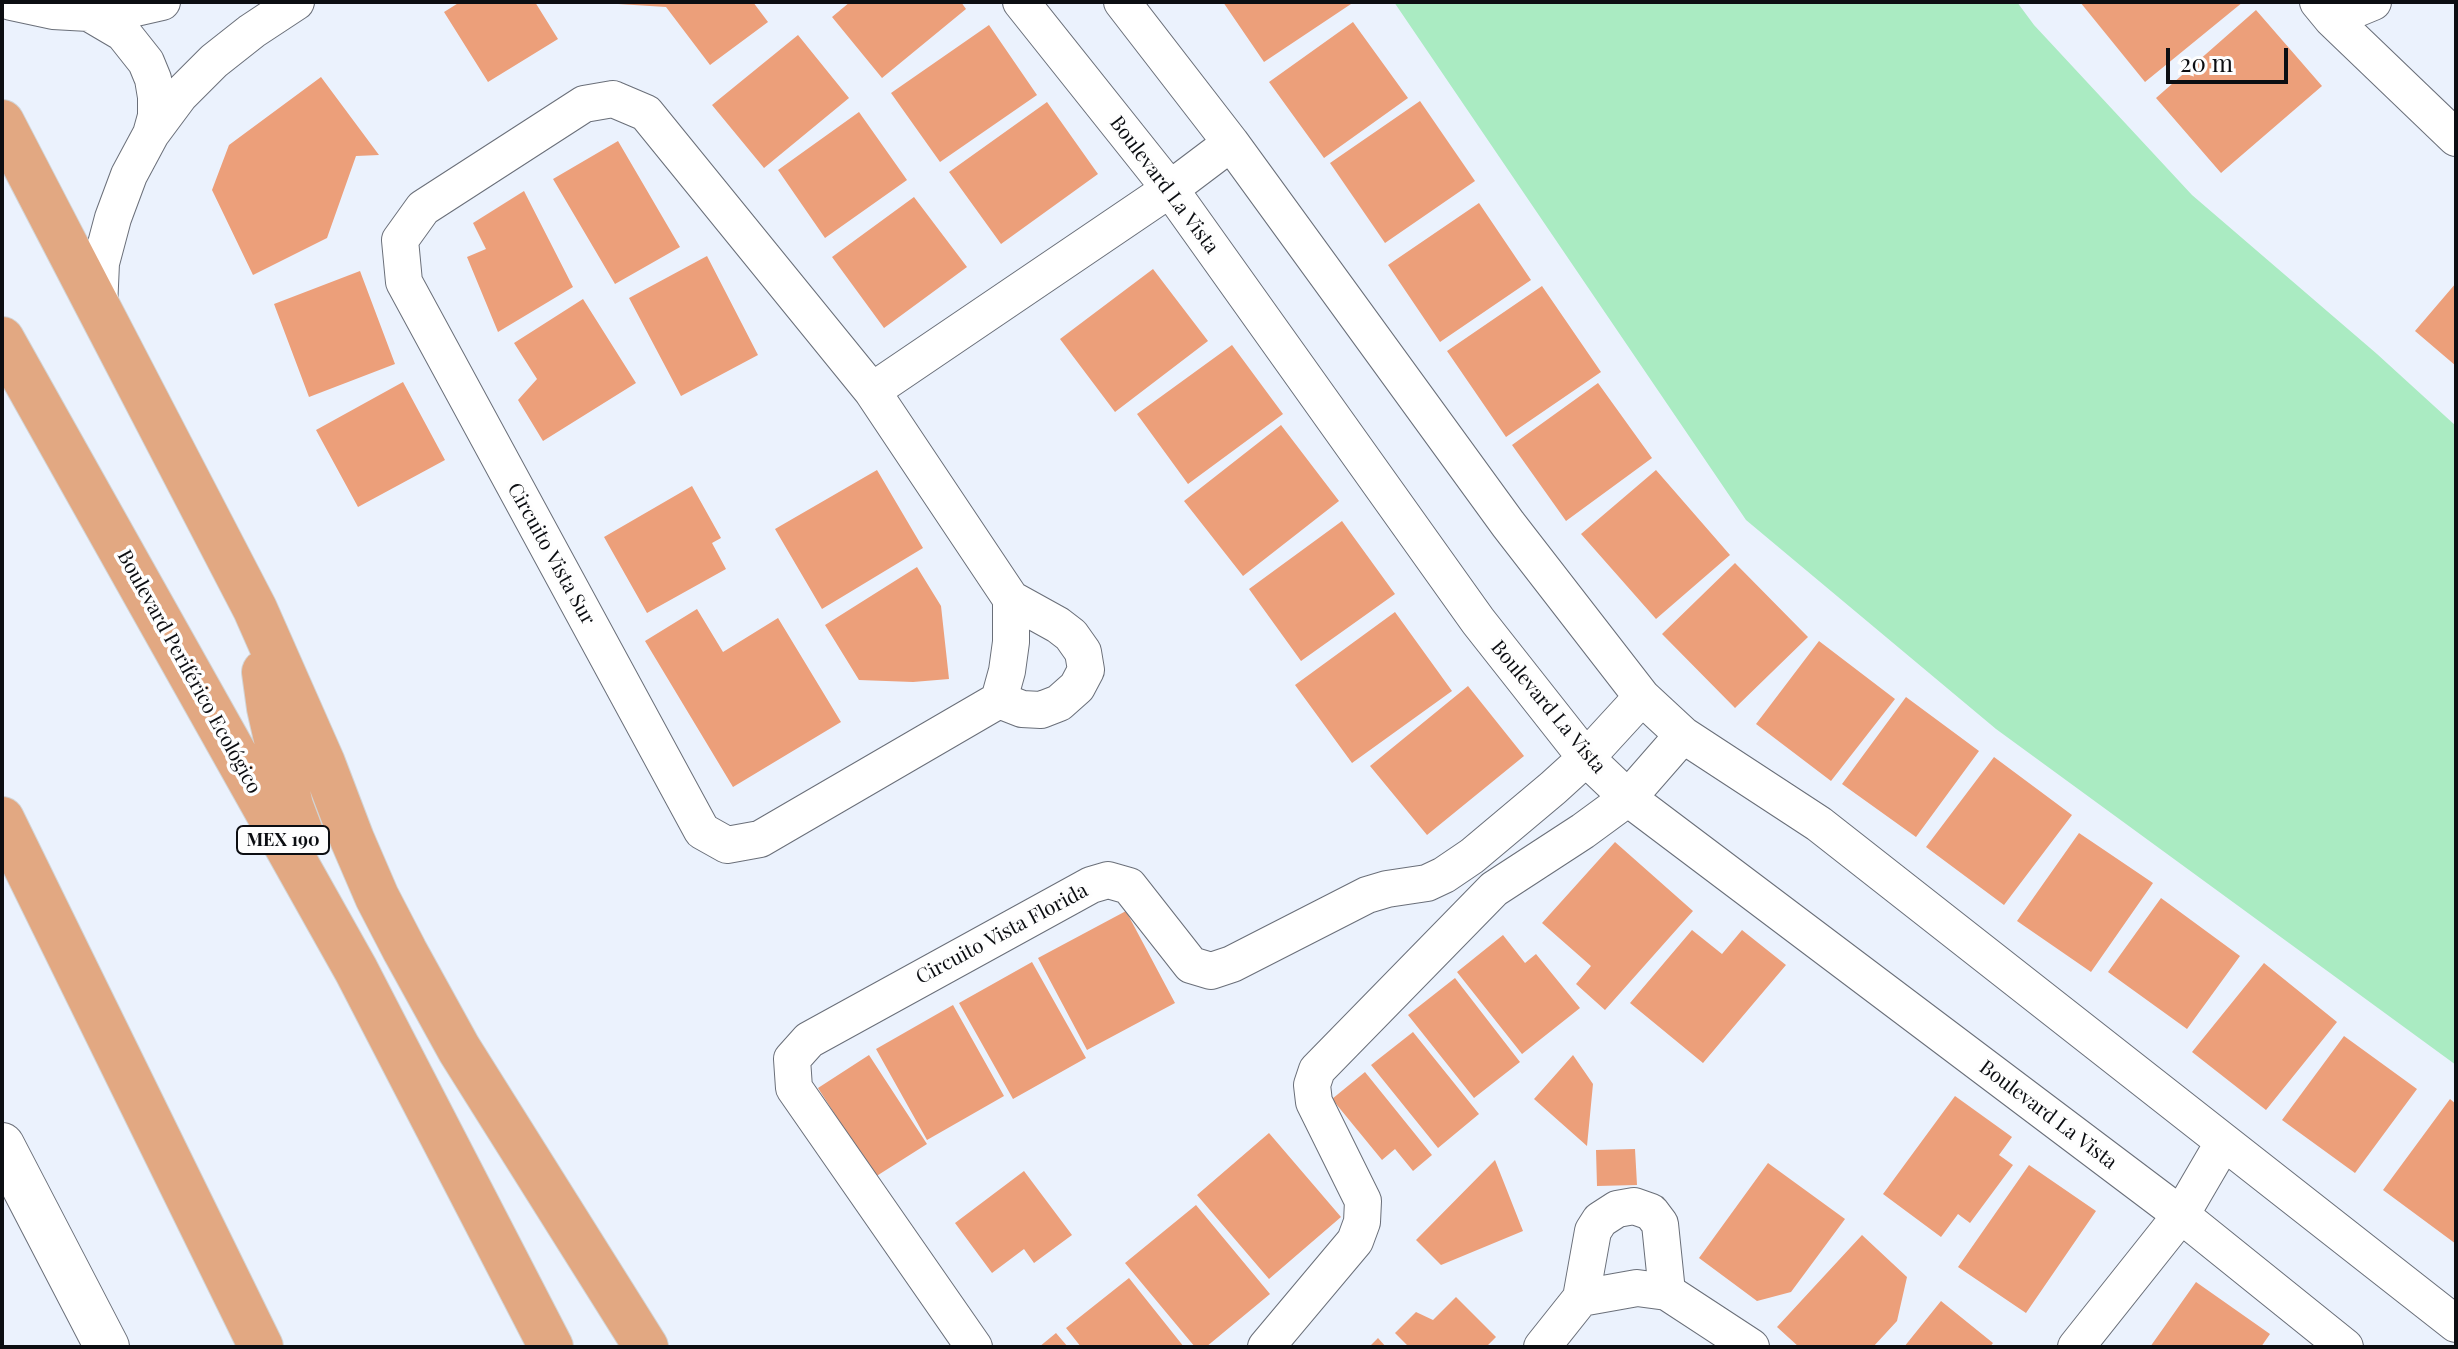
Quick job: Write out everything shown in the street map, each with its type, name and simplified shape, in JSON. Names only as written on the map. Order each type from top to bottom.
[{"type":"highway","points":[[2,122],[255,609],[323,763],[358,853],[405,951],[459,1049],[646,1347]]},
{"type":"highway","name":"Boulevard Periférico Ecológico","points":[[2,339],[356,970],[551,1347]]},
{"type":"highway","points":[[255,609],[269,708],[291,806],[356,970]]},
{"type":"highway","points":[[2,819],[261,1347]]},
{"type":"street","points":[[11,2],[53,11],[89,13],[127,10],[162,2]]},
{"type":"street","name":"Boulevard La Vista","points":[[1021,2],[1170,189],[1478,621],[1586,758],[1628,798],[2181,1215],[2345,1347]]},
{"type":"street","points":[[1122,2],[1231,143],[1508,524],[1642,697],[1683,735],[1819,824],[2456,1324]]},
{"type":"street","points":[[2325,11],[2373,2]]},
{"type":"street","points":[[99,308],[101,263],[113,218],[129,175],[151,134],[180,95],[214,61],[294,3]]},
{"type":"street","points":[[2325,11],[2456,138]]},
{"type":"street","points":[[89,13],[123,33],[146,62],[156,97],[156,116],[151,134]]},
{"type":"street","name":"Circuito Vista Sur","points":[[999,700],[760,839],[727,845],[702,831],[404,282],[400,240],[423,208],[584,104],[613,99],[646,113],[872,391],[1011,599]]},
{"type":"street","points":[[872,391],[1170,189],[1231,143]]},
{"type":"street","points":[[1011,599],[1071,635],[1083,652],[1086,670],[1077,687],[1059,703],[1041,710],[1022,709],[999,700],[1011,642],[1011,599]]},
{"type":"street","name":"Circuito Vista Florida","points":[[974,1347],[794,1088],[792,1059],[809,1040],[1091,885],[1108,880],[1129,886],[1191,965],[1211,971],[1232,964],[1367,895],[1427,883],[1472,856],[1586,758],[1642,697]]},
{"type":"street","points":[[1266,1347],[1355,1241],[1362,1222],[1363,1201],[1314,1102],[1312,1085],[1317,1070],[1494,889],[1628,798],[1683,735]]},
{"type":"street","points":[[1472,856],[1494,889]]},
{"type":"street","points":[[2076,1347],[2181,1215],[2223,1143]]},
{"type":"street","points":[[2,1145],[107,1347]]},
{"type":"street","points":[[2,1195],[79,1347]]},
{"type":"street","points":[[1542,1347],[1581,1298],[1593,1231],[1600,1220],[1617,1209],[1634,1206],[1651,1212],[1660,1224],[1667,1292]]},
{"type":"street","points":[[1581,1298],[1637,1288],[1667,1292],[1751,1347]]},
{"type":"green space","points":[[1394,2],[2017,2],[2034,25],[2192,195],[2456,426],[2456,1065],[1996,729],[1746,520]]},
{"type":"building","points":[[460,2],[535,2],[558,39],[488,82],[444,12]]},
{"type":"building","points":[[618,2],[753,2],[768,22],[710,65],[666,7]]},
{"type":"building","points":[[850,2],[961,2],[966,9],[882,78],[832,17]]},
{"type":"building","points":[[1223,2],[1354,2],[1264,62]]},
{"type":"building","points":[[2080,2],[2243,2],[2145,82]]},
{"type":"building","points":[[2256,10],[2322,86],[2221,173],[2156,98]]},
{"type":"building","points":[[1353,22],[1408,98],[1324,158],[1269,82]]},
{"type":"building","points":[[989,25],[1037,95],[940,162],[891,93]]},
{"type":"building","points":[[798,35],[849,98],[764,168],[712,105]]},
{"type":"building","points":[[321,77],[379,155],[356,156],[327,238],[253,275],[212,190],[229,145]]},
{"type":"building","points":[[1420,101],[1475,181],[1385,243],[1330,163]]},
{"type":"building","points":[[1047,102],[1098,174],[1001,244],[949,172]]},
{"type":"building","points":[[859,112],[907,180],[825,238],[778,170]]},
{"type":"building","points":[[618,141],[680,247],[615,284],[553,179]]},
{"type":"building","points":[[524,191],[573,287],[498,332],[467,257],[486,249],[473,223]]},
{"type":"building","points":[[914,197],[967,267],[884,328],[832,257]]},
{"type":"building","points":[[1479,203],[1531,280],[1440,342],[1388,265]]},
{"type":"building","points":[[707,256],[758,355],[681,396],[629,298]]},
{"type":"building","points":[[1153,269],[1208,341],[1115,412],[1060,339]]},
{"type":"building","points":[[360,271],[395,364],[309,397],[274,304]]},
{"type":"building","points":[[2456,283],[2456,366],[2415,331]]},
{"type":"building","points":[[1542,286],[1601,372],[1506,437],[1447,351]]},
{"type":"building","points":[[583,299],[636,383],[543,441],[518,400],[537,379],[514,343]]},
{"type":"building","points":[[1232,345],[1283,414],[1188,484],[1137,414]]},
{"type":"building","points":[[403,382],[445,460],[358,507],[316,430]]},
{"type":"building","points":[[1598,383],[1652,458],[1566,521],[1512,445]]},
{"type":"building","points":[[1281,425],[1339,501],[1243,576],[1184,501]]},
{"type":"building","points":[[877,470],[923,548],[822,609],[775,529]]},
{"type":"building","points":[[1656,470],[1730,555],[1656,619],[1581,534]]},
{"type":"building","points":[[692,486],[721,538],[712,543],[726,569],[647,613],[604,537]]},
{"type":"building","points":[[1342,521],[1395,594],[1301,661],[1249,589]]},
{"type":"building","points":[[1735,563],[1808,637],[1735,708],[1662,634]]},
{"type":"building","points":[[917,567],[941,606],[949,679],[913,682],[859,680],[825,625]]},
{"type":"building","points":[[697,609],[723,652],[778,618],[841,722],[733,787],[645,641]]},
{"type":"building","points":[[1395,612],[1452,691],[1352,763],[1295,685]]},
{"type":"building","points":[[1819,641],[1895,699],[1831,781],[1756,724]]},
{"type":"building","points":[[1468,686],[1524,756],[1427,835],[1370,766]]},
{"type":"building","points":[[1906,697],[1979,751],[1916,837],[1842,784]]},
{"type":"building","points":[[1994,757],[2072,815],[2004,905],[1926,847]]},
{"type":"building","points":[[2079,833],[2153,883],[2091,972],[2017,921]]},
{"type":"building","points":[[1615,842],[1693,911],[1605,1010],[1576,984],[1591,966],[1542,923]]},
{"type":"building","points":[[2161,898],[2240,956],[2187,1029],[2108,972]]},
{"type":"building","points":[[1126,911],[1175,1003],[1087,1050],[1038,958]]},
{"type":"building","points":[[1692,930],[1722,954],[1742,930],[1786,965],[1703,1063],[1630,1003]]},
{"type":"building","points":[[1503,935],[1525,963],[1536,954],[1580,1008],[1522,1054],[1457,972]]},
{"type":"building","points":[[1032,962],[1086,1058],[1013,1099],[959,1003]]},
{"type":"building","points":[[2264,963],[2337,1022],[2266,1110],[2192,1052]]},
{"type":"building","points":[[1455,978],[1520,1062],[1474,1098],[1408,1015]]},
{"type":"building","points":[[953,1005],[1004,1096],[927,1140],[876,1049]]},
{"type":"building","points":[[1413,1032],[1479,1114],[1438,1148],[1371,1065]]},
{"type":"building","points":[[2344,1036],[2417,1089],[2355,1173],[2282,1120]]},
{"type":"building","points":[[869,1055],[927,1144],[875,1177],[818,1088]]},
{"type":"building","points":[[1573,1055],[1593,1084],[1587,1146],[1534,1099]]},
{"type":"building","points":[[1365,1072],[1432,1155],[1413,1171],[1395,1149],[1382,1160],[1332,1099]]},
{"type":"building","points":[[1955,1096],[2012,1137],[1999,1155],[2013,1165],[1970,1223],[1958,1214],[1941,1237],[1883,1194]]},
{"type":"building","points":[[2450,1099],[2456,1104],[2456,1244],[2383,1190]]},
{"type":"building","points":[[1269,1133],[1341,1217],[1269,1279],[1197,1195]]},
{"type":"building","points":[[1635,1149],[1637,1185],[1597,1186],[1596,1150]]},
{"type":"building","points":[[1495,1160],[1523,1231],[1441,1265],[1416,1240]]},
{"type":"building","points":[[1768,1163],[1845,1219],[1791,1292],[1757,1301],[1699,1258]]},
{"type":"building","points":[[2029,1165],[2096,1211],[2026,1313],[1958,1267]]},
{"type":"building","points":[[1024,1171],[1072,1235],[1034,1263],[1024,1249],[992,1273],[955,1223]]},
{"type":"building","points":[[1196,1205],[1270,1294],[1206,1347],[1195,1347],[1125,1263]]},
{"type":"building","points":[[1862,1235],[1907,1277],[1897,1321],[1873,1347],[1799,1347],[1777,1327]]},
{"type":"building","points":[[1129,1278],[1184,1347],[1081,1347],[1066,1328]]},
{"type":"building","points":[[2196,1282],[2270,1334],[2261,1347],[2150,1347]]},
{"type":"building","points":[[1456,1297],[1496,1337],[1486,1347],[1409,1347],[1395,1333],[1416,1312],[1433,1320]]},
{"type":"building","points":[[1941,1301],[1993,1343],[1990,1347],[1904,1347]]},
{"type":"building","points":[[1056,1333],[1068,1347],[1039,1347]]},
{"type":"building","points":[[1378,1338],[1386,1347],[1369,1347]]}]
